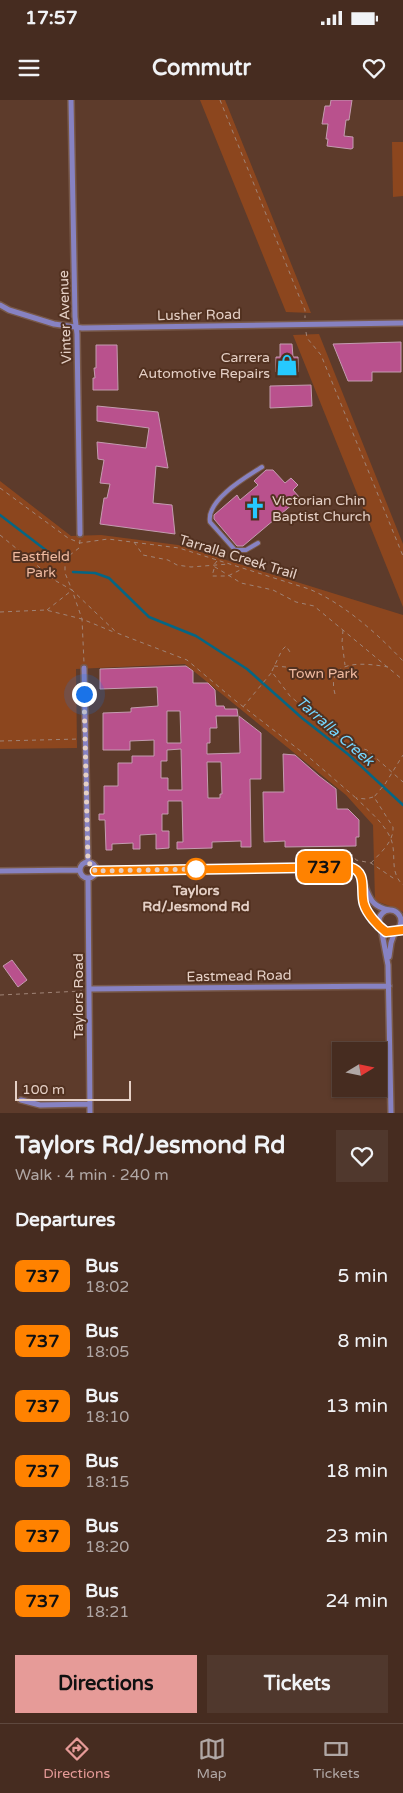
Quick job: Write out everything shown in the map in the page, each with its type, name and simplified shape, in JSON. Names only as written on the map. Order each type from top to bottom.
[{"type":"street","name":"Vinter Avenue","points":[[71,100],[80,534]]},
{"type":"street","name":"Lusher Road","points":[[0,305],[9,310],[54,324],[76,327],[403,323]]},
{"type":"street","points":[[84,668],[88,863]]},
{"type":"street","points":[[88,863],[94,866],[95,871],[94,875],[88,878],[82,876],[80,870],[82,865],[88,863]]},
{"type":"street","points":[[95,871],[354,868],[358,870],[370,899],[375,905],[403,917]]},
{"type":"street","points":[[0,871],[80,870]]},
{"type":"street","name":"Taylors Road","points":[[88,878],[90,1113]]},
{"type":"street","points":[[362,880],[363,902],[366,909],[386,932],[403,930]]},
{"type":"street","points":[[388,965],[380,926],[381,915],[389,910]]},
{"type":"street","points":[[390,1113],[388,965],[391,943],[401,924],[397,913]]},
{"type":"street","name":"Eastmead Road","points":[[90,990],[388,986]]},
{"type":"street","points":[[21,1100],[40,1105],[89,1104]]},
{"type":"lane","points":[[258,543],[246,550],[235,550],[210,522],[209,517],[214,504],[245,477],[262,468]]},
{"type":"path","points":[[220,100],[305,310],[307,338],[321,355],[403,556]]},
{"type":"path","points":[[0,488],[68,538],[80,543],[78,548],[70,555],[65,565],[65,573],[82,619],[84,668]]},
{"type":"path","points":[[0,535],[56,582],[72,590],[117,633]]},
{"type":"path","name":"Tarralla Creek Trail","points":[[80,543],[108,539],[179,548],[309,589],[322,594],[361,622],[403,660]]},
{"type":"path","points":[[134,542],[143,555],[168,560],[177,565],[191,567],[230,564]]},
{"type":"path","points":[[217,560],[212,576],[228,576],[243,569]]},
{"type":"path","points":[[214,566],[241,583],[273,590],[296,602],[314,606],[403,680]]},
{"type":"path","points":[[46,610],[72,590]]},
{"type":"path","points":[[0,612],[46,610],[82,619],[187,660],[243,707],[311,759],[356,798],[386,830],[391,839],[393,867],[398,881]]},
{"type":"path","points":[[343,629],[342,642],[345,666]]},
{"type":"path","points":[[243,707],[272,672],[282,650],[286,646],[290,652]]},
{"type":"path","points":[[335,694],[333,686],[336,672],[345,666],[369,664],[389,667]]},
{"type":"path","points":[[274,666],[286,667]]},
{"type":"path","points":[[272,672],[290,696],[347,744],[366,750],[403,782]]},
{"type":"path","points":[[0,741],[85,738]]},
{"type":"path","points":[[356,798],[366,799],[374,797],[385,784],[403,755]]},
{"type":"path","points":[[371,863],[394,833],[393,827],[374,797]]},
{"type":"path","points":[[347,867],[347,855],[353,855],[354,859],[371,863],[403,886]]},
{"type":"path","points":[[0,995],[90,990]]},
{"type":"green space","points":[[200,100],[225,100],[311,313],[286,312]]},
{"type":"green space","points":[[392,142],[403,142],[403,196],[393,197]]},
{"type":"green space","points":[[319,334],[403,544],[403,607],[293,335]]},
{"type":"green space","name":"Town Park","points":[[0,481],[71,536],[101,535],[178,545],[403,615],[403,912],[375,900],[373,825],[346,795],[185,664],[76,669],[77,748],[0,749]]},
{"type":"building","points":[[331,100],[352,100],[349,120],[346,120],[344,136],[353,137],[353,148],[351,149],[327,146],[328,124],[322,124],[325,106],[330,106]]},
{"type":"building","points":[[401,342],[401,372],[372,372],[372,381],[348,381],[333,344]]},
{"type":"building","name":"Carrera Automotive Repairs","points":[[280,344],[292,344],[293,357],[298,357],[298,372],[276,372],[276,357],[280,357]]},
{"type":"building","points":[[96,345],[117,345],[118,390],[93,390],[94,368],[96,368]]},
{"type":"building","points":[[311,385],[312,406],[270,408],[270,386]]},
{"type":"building","points":[[97,406],[158,412],[168,468],[156,466],[153,503],[172,505],[175,534],[100,524],[104,498],[107,498],[110,484],[100,483],[104,460],[98,459],[97,442],[146,448],[149,428],[97,421]]},
{"type":"building","name":"Victorian Chin Baptist Church","points":[[266,470],[273,470],[285,483],[291,478],[298,485],[293,490],[300,498],[243,546],[237,546],[214,519],[214,515],[237,495],[240,500],[258,485],[254,481]]},
{"type":"building","points":[[186,666],[193,671],[193,683],[208,683],[215,690],[216,706],[224,706],[225,709],[237,709],[238,716],[216,716],[217,728],[210,728],[210,743],[207,743],[207,754],[240,753],[239,716],[261,733],[261,779],[250,779],[251,847],[241,847],[241,841],[212,842],[212,848],[177,849],[177,842],[183,842],[182,801],[168,801],[168,814],[162,814],[162,831],[169,831],[169,848],[156,849],[156,834],[140,835],[140,849],[133,849],[133,843],[112,844],[112,850],[106,850],[105,820],[99,820],[99,814],[104,814],[104,786],[118,786],[118,763],[132,763],[132,756],[154,756],[154,740],[130,741],[130,750],[103,750],[103,713],[131,712],[131,708],[158,706],[157,687],[100,689],[100,669]],"holes":[[[167,711],[180,711],[181,743],[167,743]],[[181,749],[182,790],[168,790],[168,778],[161,778],[161,761],[167,761],[167,750]],[[207,762],[221,762],[222,794],[220,794],[220,798],[208,798]]]},
{"type":"building","points":[[283,754],[295,755],[336,789],[337,809],[348,809],[359,820],[359,837],[356,837],[356,846],[285,847],[285,841],[264,842],[263,792],[284,792]]},
{"type":"building","points":[[12,960],[27,980],[18,987],[3,966]]},
{"type":"waterway","name":"Tarralla Creek","points":[[0,515],[60,561]]},
{"type":"waterway","name":"Tarralla Creek","points":[[73,572],[95,573],[109,578],[149,617],[196,636],[247,669],[302,718],[349,755],[403,805]]},
{"type":"bus line","name":"737","points":[[95,871],[350,867],[360,873],[363,902],[370,916],[386,932],[403,930]]},
{"type":"place","name":"Carrera Automotive Repairs","points":[[287,365]]},
{"type":"place","name":"Victorian Chin Baptist Church","points":[[255,508]]},
{"type":"place","name":"Taylors Rd/Jesmond Rd","points":[[196,869]]},
{"type":"route","points":[[84,694],[88,863],[94,866],[95,871],[196,869]]},
{"type":"park label","name":"Eastfield Park","points":[[41,564]]}]
